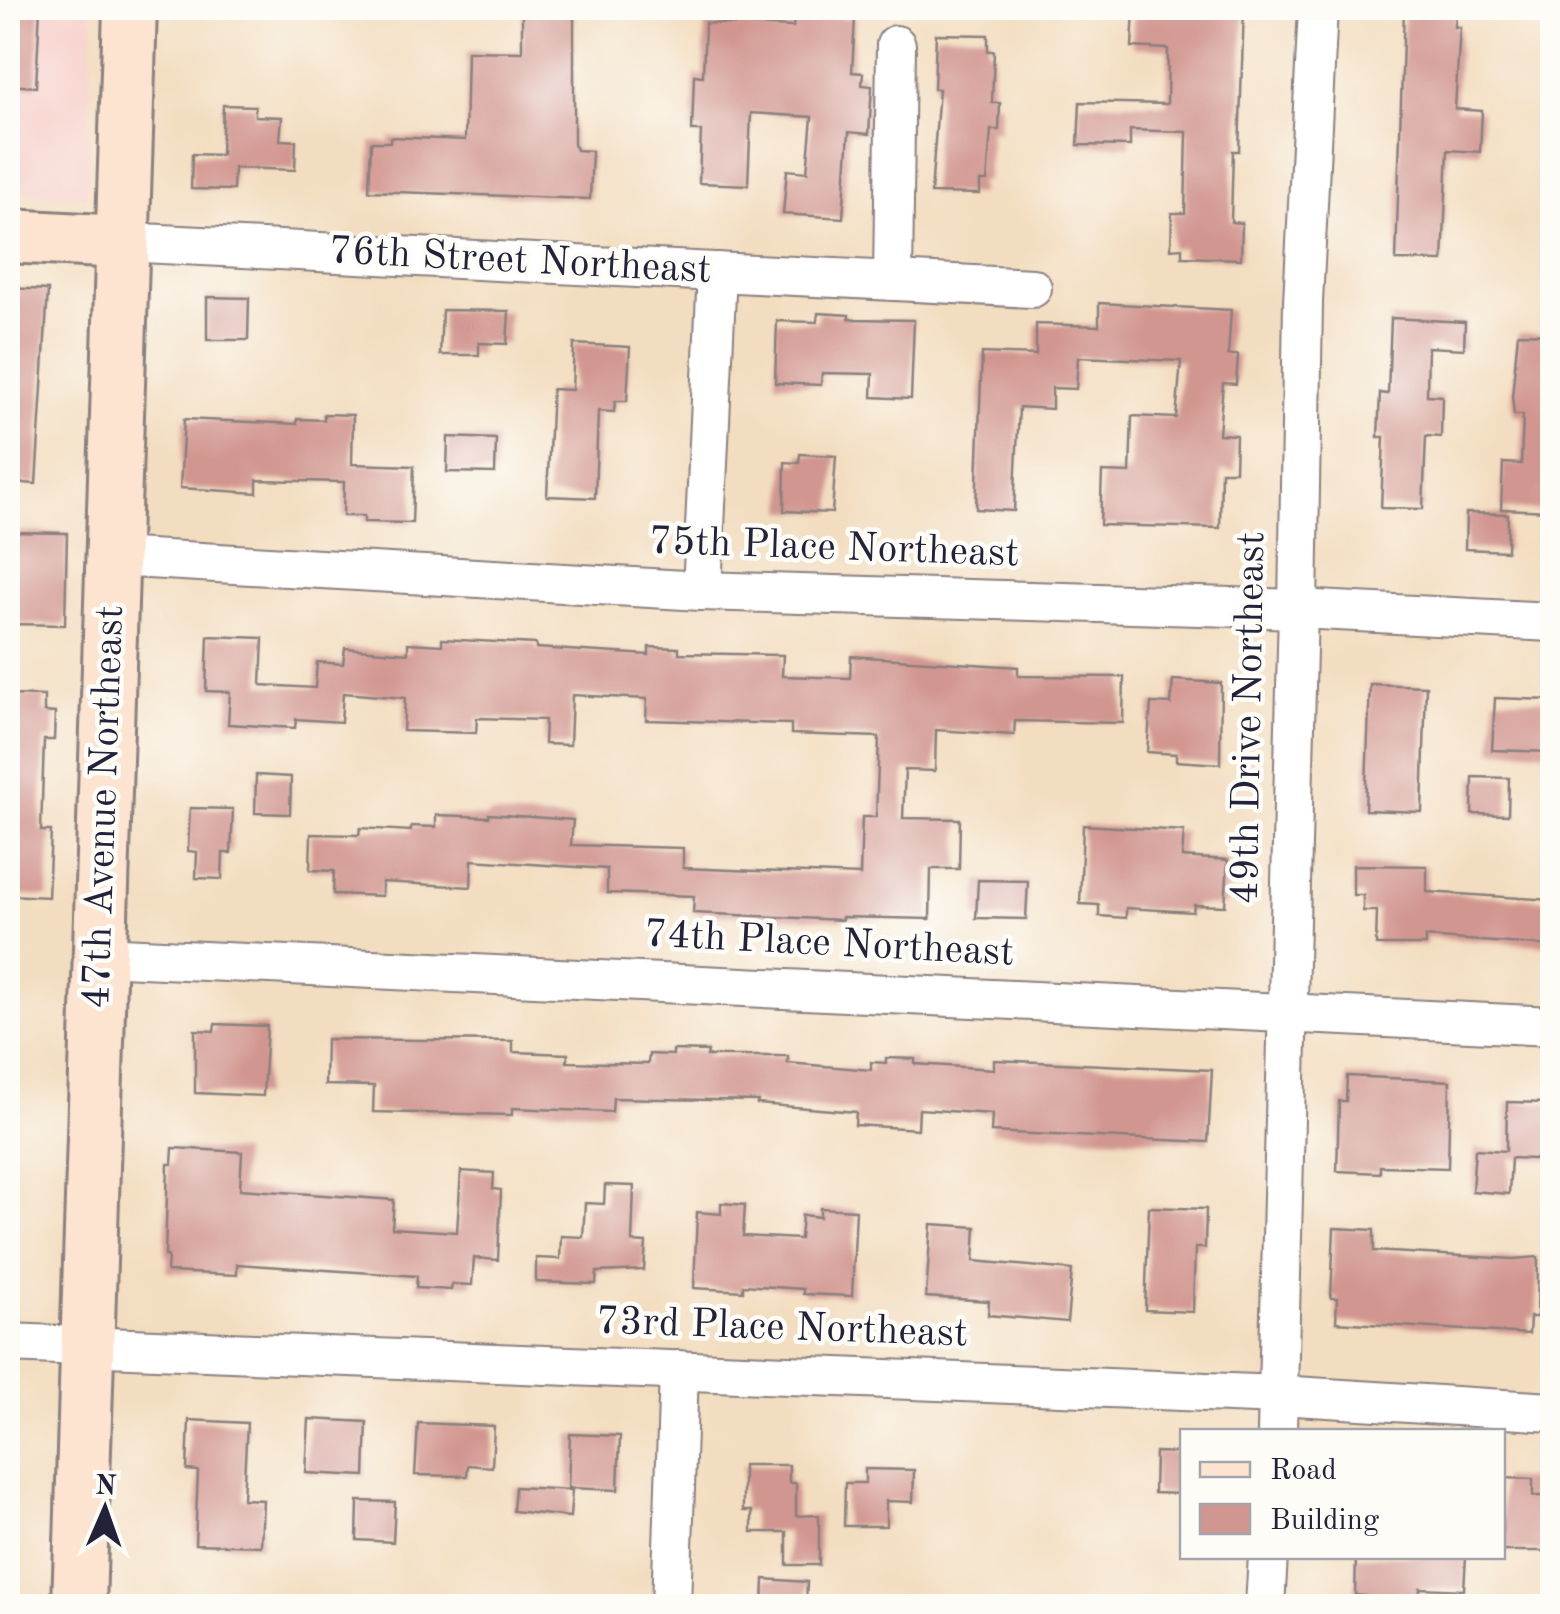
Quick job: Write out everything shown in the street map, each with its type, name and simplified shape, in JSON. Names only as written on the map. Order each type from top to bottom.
[{"type":"street","name":"47th Avenue Northeast","points":[[79,1606],[130,8]]},
{"type":"street","name":"49th Drive Northeast","points":[[1278,1413],[1303,302],[1318,8]]},
{"type":"street","points":[[893,281],[896,45]]},
{"type":"street","name":"76th Street Northeast","points":[[8,236],[1032,288]]},
{"type":"street","points":[[702,591],[716,272]]},
{"type":"street","name":"75th Place Northeast","points":[[114,557],[702,591],[1298,609],[1552,622]]},
{"type":"street","name":"74th Place Northeast","points":[[101,956],[1552,1026]]},
{"type":"street","name":"73rd Place Northeast","points":[[8,1343],[679,1370],[1278,1413],[1552,1412]]},
{"type":"street","points":[[671,1606],[679,1370]]},
{"type":"street","points":[[1265,1606],[1268,1559]]},
{"type":"shaded area","points":[[8,8],[93,8],[87,196],[8,191]]},
{"type":"building","points":[[8,8],[40,8],[36,87],[8,85]]},
{"type":"building","points":[[522,8],[574,8],[574,144],[576,150],[592,151],[590,199],[369,191],[371,142],[390,142],[390,137],[465,140],[467,51],[522,52]]},
{"type":"building","points":[[1134,8],[1244,8],[1239,151],[1233,151],[1231,222],[1242,223],[1241,259],[1182,257],[1182,248],[1171,249],[1172,213],[1185,213],[1187,132],[1130,130],[1130,146],[1078,145],[1080,102],[1167,104],[1168,49],[1132,47]]},
{"type":"building","points":[[1404,8],[1456,8],[1455,27],[1460,27],[1455,109],[1482,111],[1480,152],[1448,150],[1443,261],[1396,260]]},
{"type":"building","points":[[794,15],[855,18],[852,72],[863,73],[862,85],[872,86],[869,134],[849,132],[843,218],[783,214],[787,170],[807,172],[812,117],[751,113],[748,185],[699,183],[701,131],[692,131],[694,75],[703,76],[705,23],[793,27]]},
{"type":"building","points":[[936,34],[988,35],[988,51],[994,51],[992,103],[1000,103],[999,130],[991,130],[987,181],[980,181],[980,194],[931,193],[939,89],[934,89]]},
{"type":"building","points":[[223,105],[255,106],[255,116],[282,117],[280,140],[296,141],[295,170],[234,168],[233,190],[191,189],[192,154],[221,155]]},
{"type":"building","points":[[8,288],[48,290],[36,484],[8,482]]},
{"type":"building","points":[[207,297],[249,298],[248,340],[207,340]]},
{"type":"building","points":[[1099,303],[1231,310],[1228,355],[1238,355],[1236,384],[1223,383],[1219,434],[1236,435],[1235,471],[1221,471],[1220,528],[1100,525],[1102,472],[1130,473],[1132,416],[1176,418],[1181,361],[1078,357],[1076,389],[1052,388],[1052,409],[1019,407],[1014,511],[976,509],[982,353],[1036,355],[1036,324],[1099,326]]},
{"type":"building","points":[[442,310],[509,311],[507,344],[479,343],[479,355],[440,355]]},
{"type":"building","points":[[818,313],[849,315],[849,319],[914,320],[911,399],[872,397],[873,374],[822,373],[821,385],[775,383],[777,321],[817,322]]},
{"type":"building","points":[[1391,318],[1465,322],[1464,349],[1428,347],[1427,395],[1442,396],[1441,437],[1426,436],[1423,509],[1381,508],[1384,437],[1378,437],[1380,393],[1388,394]]},
{"type":"building","points":[[1518,333],[1552,334],[1552,511],[1501,509],[1503,463],[1521,464],[1523,415],[1514,415],[1512,397]]},
{"type":"building","points":[[574,344],[630,347],[627,401],[615,401],[614,412],[598,411],[595,498],[547,496],[552,389],[572,390]]},
{"type":"building","points":[[324,414],[353,415],[352,464],[414,466],[412,523],[364,522],[364,516],[343,516],[344,482],[257,480],[257,493],[180,488],[184,419],[297,424],[297,419],[324,420]]},
{"type":"building","points":[[448,437],[496,439],[495,473],[447,472]]},
{"type":"building","points":[[800,454],[836,456],[832,513],[784,511],[785,462],[799,463]]},
{"type":"building","points":[[1466,513],[1508,514],[1507,551],[1465,549]]},
{"type":"building","points":[[10,532],[67,533],[65,625],[8,624]]},
{"type":"building","points":[[208,636],[263,638],[261,685],[315,688],[317,662],[343,664],[345,648],[408,653],[408,643],[442,645],[442,639],[649,655],[649,647],[679,648],[679,653],[783,655],[782,676],[850,678],[851,656],[1018,667],[1018,676],[1124,677],[1123,723],[1015,721],[1014,735],[936,730],[935,771],[905,770],[903,818],[960,819],[959,869],[931,869],[930,919],[842,920],[693,913],[694,896],[607,893],[607,869],[472,860],[471,887],[382,882],[382,896],[333,894],[334,871],[310,870],[311,834],[359,835],[360,828],[411,831],[411,826],[436,827],[436,815],[573,820],[571,845],[683,848],[683,868],[860,875],[862,817],[876,817],[879,737],[791,734],[791,724],[646,720],[647,699],[572,695],[570,745],[544,744],[545,720],[477,718],[476,733],[403,731],[405,698],[343,693],[341,722],[296,719],[295,728],[228,724],[230,692],[206,691]]},
{"type":"building","points":[[1173,680],[1221,683],[1220,764],[1176,761],[1176,754],[1147,752],[1151,703],[1171,704]]},
{"type":"building","points":[[1370,684],[1426,686],[1422,812],[1365,810]]},
{"type":"building","points":[[8,695],[44,696],[44,712],[55,713],[54,740],[44,740],[41,831],[51,831],[48,897],[8,895]]},
{"type":"building","points":[[1495,698],[1552,700],[1552,752],[1492,750]]},
{"type":"building","points":[[256,775],[291,777],[290,814],[255,813]]},
{"type":"building","points":[[1473,777],[1509,778],[1508,815],[1472,814]]},
{"type":"building","points":[[190,808],[233,809],[231,853],[223,853],[222,879],[196,878],[197,852],[188,851]]},
{"type":"building","points":[[1083,825],[1184,831],[1182,857],[1228,860],[1225,906],[1194,905],[1193,912],[1126,908],[1126,918],[1099,916],[1099,905],[1080,904]]},
{"type":"building","points":[[1353,865],[1427,866],[1427,892],[1552,900],[1552,946],[1426,937],[1426,945],[1376,945],[1377,911],[1363,911],[1363,895],[1353,895]]},
{"type":"building","points":[[978,880],[1028,881],[1026,919],[976,918]]},
{"type":"building","points":[[215,1024],[267,1026],[263,1096],[195,1093],[195,1030],[214,1031]]},
{"type":"building","points":[[326,1039],[513,1041],[513,1052],[568,1054],[567,1062],[648,1064],[649,1054],[673,1055],[673,1050],[708,1051],[707,1056],[788,1056],[788,1063],[871,1070],[871,1062],[886,1063],[886,1058],[915,1059],[915,1064],[994,1069],[994,1060],[1212,1070],[1208,1142],[991,1132],[992,1114],[919,1109],[918,1129],[855,1125],[856,1112],[757,1104],[758,1101],[613,1098],[612,1112],[512,1108],[512,1115],[373,1112],[374,1086],[325,1085]]},
{"type":"building","points":[[1347,1076],[1450,1081],[1448,1168],[1380,1166],[1380,1173],[1337,1171],[1339,1101],[1346,1101]]},
{"type":"building","points":[[1507,1102],[1552,1103],[1552,1160],[1511,1158],[1509,1194],[1472,1191],[1475,1149],[1506,1151]]},
{"type":"building","points":[[173,1148],[242,1152],[240,1189],[394,1200],[392,1228],[457,1232],[461,1171],[494,1173],[493,1189],[501,1190],[498,1260],[474,1258],[472,1285],[452,1284],[451,1290],[416,1288],[417,1276],[237,1264],[237,1275],[167,1272],[168,1164],[172,1164]]},
{"type":"building","points":[[605,1185],[634,1186],[632,1242],[646,1243],[644,1270],[597,1272],[596,1284],[536,1282],[536,1258],[560,1259],[561,1236],[583,1237],[585,1203],[604,1204]]},
{"type":"building","points":[[721,1203],[745,1205],[743,1236],[800,1239],[802,1215],[820,1217],[820,1208],[856,1210],[852,1296],[743,1285],[743,1291],[694,1288],[697,1212],[721,1214]]},
{"type":"building","points":[[1149,1207],[1206,1209],[1205,1248],[1195,1248],[1193,1312],[1145,1310]]},
{"type":"building","points":[[931,1224],[976,1227],[974,1261],[1072,1270],[1067,1322],[988,1315],[989,1301],[926,1297]]},
{"type":"building","points":[[1334,1228],[1374,1230],[1374,1251],[1538,1257],[1537,1317],[1530,1317],[1529,1334],[1336,1322],[1337,1298],[1331,1298]]},
{"type":"building","points":[[309,1419],[367,1422],[365,1476],[306,1473]]},
{"type":"building","points":[[189,1420],[247,1423],[243,1499],[263,1500],[261,1546],[195,1544],[198,1471],[187,1470]]},
{"type":"building","points":[[418,1423],[494,1426],[492,1467],[468,1465],[467,1476],[415,1475]]},
{"type":"building","points":[[570,1434],[620,1436],[618,1490],[568,1488]]},
{"type":"building","points":[[1155,1452],[1180,1453],[1180,1494],[1154,1493]]},
{"type":"building","points":[[743,1465],[789,1465],[789,1483],[796,1483],[796,1516],[819,1515],[819,1565],[787,1565],[787,1532],[752,1532],[752,1511],[743,1511]]},
{"type":"building","points":[[865,1469],[914,1470],[913,1502],[886,1501],[886,1526],[844,1526],[845,1483],[865,1483]]},
{"type":"building","points":[[1505,1478],[1533,1479],[1533,1496],[1548,1496],[1547,1503],[1552,1503],[1552,1551],[1505,1551]]},
{"type":"building","points":[[515,1487],[572,1490],[570,1517],[513,1511]]},
{"type":"building","points":[[358,1501],[395,1502],[393,1542],[357,1540]]},
{"type":"building","points":[[1356,1559],[1466,1559],[1464,1590],[1420,1588],[1419,1606],[1364,1606],[1365,1596],[1355,1595]]},
{"type":"building","points":[[764,1579],[807,1582],[806,1606],[763,1606]]}]
